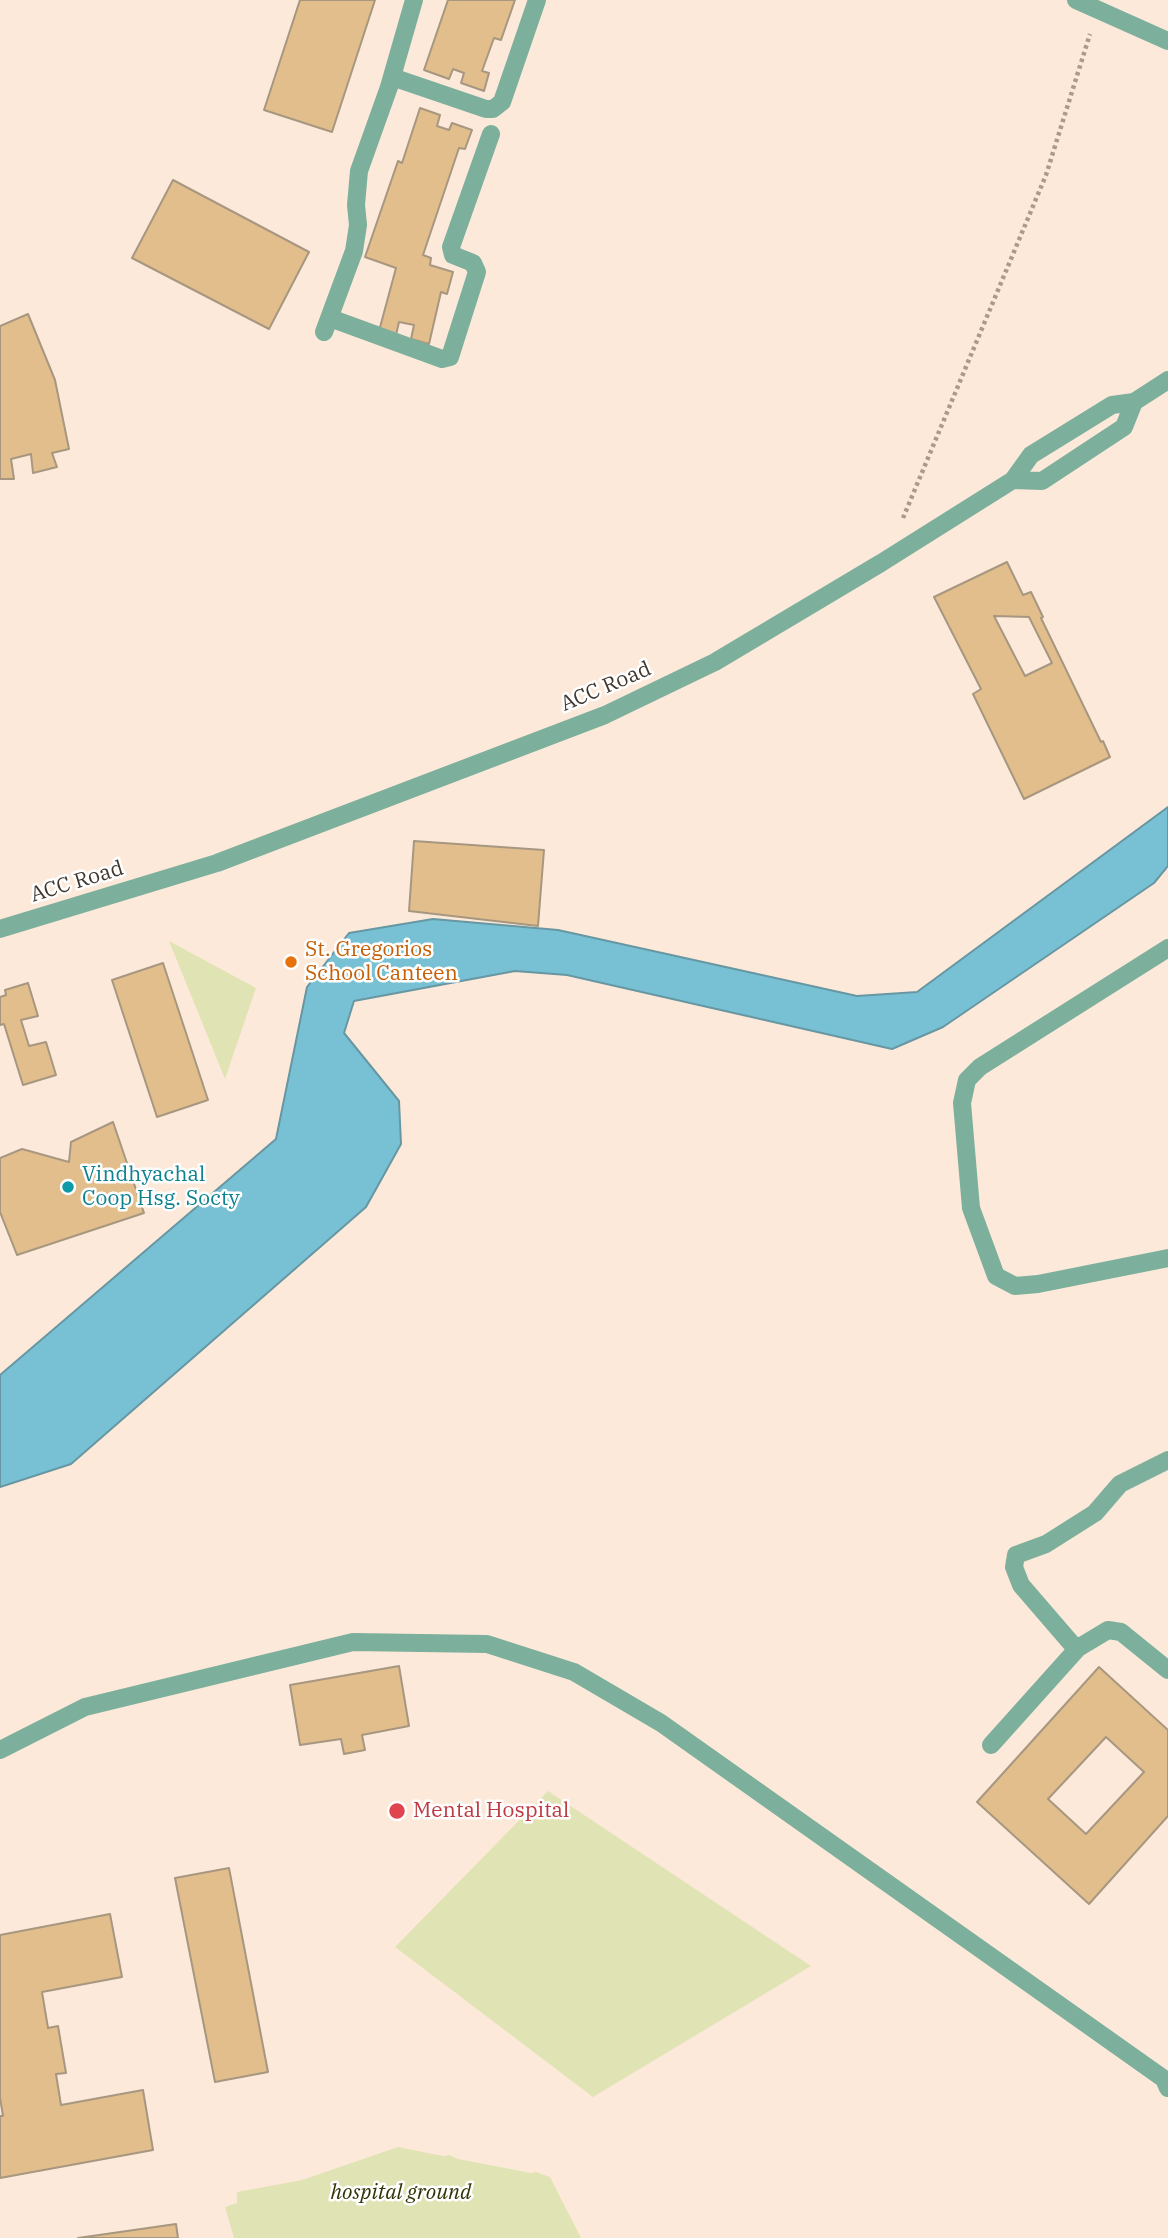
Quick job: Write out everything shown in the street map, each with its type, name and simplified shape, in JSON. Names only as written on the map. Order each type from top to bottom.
[{"type":"street","points":[[414,0],[392,77],[359,171],[356,205],[358,225],[354,251],[327,325],[448,359],[477,272],[473,263],[453,255],[451,247],[491,134]]},
{"type":"street","points":[[392,77],[486,109],[499,106],[537,0]]},
{"type":"street","points":[[1076,0],[1168,41]]},
{"type":"street","name":"ACC Road","points":[[0,929],[217,863],[605,715],[715,662],[1013,480],[1042,481],[1124,427],[1134,402],[1168,380]]},
{"type":"street","points":[[1013,480],[1031,455],[1112,405],[1134,402]]},
{"type":"street","points":[[1168,948],[980,1067],[967,1080],[962,1104],[971,1208],[996,1276],[1015,1286],[1038,1284],[1168,1258]]},
{"type":"street","points":[[1079,1648],[1071,1643],[1021,1585],[1014,1567],[1016,1555],[1046,1544],[1095,1513],[1120,1484],[1168,1460]]},
{"type":"street","points":[[991,1745],[1079,1648],[1108,1630],[1121,1632],[1168,1670]]},
{"type":"street","points":[[0,1750],[85,1707],[353,1642],[487,1644],[574,1672],[661,1723],[1167,2080]]},
{"type":"path","points":[[881,563],[903,517],[1046,174],[1098,10]]},
{"type":"green space","points":[[169,941],[256,988],[225,1079]]},
{"type":"green space","points":[[548,1791],[811,1966],[593,2097],[395,1947]]},
{"type":"green space","name":"hospital ground","points":[[398,2147],[536,2172],[550,2177],[581,2238],[234,2238],[225,2207],[237,2203],[237,2192],[302,2180]]},
{"type":"water","points":[[1168,807],[1168,866],[1154,883],[943,1027],[892,1049],[567,975],[515,971],[354,1001],[344,1033],[399,1101],[401,1144],[366,1207],[71,1464],[0,1487],[0,1375],[276,1139],[307,987],[349,933],[433,919],[558,930],[857,996],[917,992]]},
{"type":"building","points":[[300,0],[375,0],[332,132],[264,110]]},
{"type":"building","points":[[448,0],[515,0],[501,40],[494,38],[482,71],[489,73],[484,91],[461,83],[464,73],[453,69],[449,79],[424,70]]},
{"type":"building","points":[[420,108],[440,115],[437,126],[449,130],[452,123],[472,130],[465,149],[459,148],[423,255],[431,258],[430,265],[453,272],[447,294],[441,292],[429,344],[411,339],[414,325],[399,322],[396,335],[379,331],[396,268],[365,257],[398,161],[402,163]]},
{"type":"building","points":[[173,180],[309,252],[269,329],[132,258]]},
{"type":"building","points":[[28,314],[55,380],[69,449],[52,453],[57,467],[33,473],[31,454],[11,459],[14,479],[0,479],[0,326]]},
{"type":"building","points":[[1007,562],[1023,595],[1031,592],[1043,617],[1041,618],[1110,757],[1024,799],[973,694],[981,689],[934,597]],"holes":[[[994,616],[1029,617],[1052,663],[1025,676]]]},
{"type":"building","points":[[414,841],[544,850],[538,926],[409,911]]},
{"type":"building","points":[[163,963],[208,1100],[157,1117],[112,980]]},
{"type":"building","points":[[28,983],[38,1016],[21,1020],[29,1046],[46,1042],[56,1075],[23,1085],[4,1024],[0,1025],[0,997],[6,995],[5,990]]},
{"type":"building","name":"Vindhyachal Coop Hsg. Socty","points":[[113,1122],[144,1213],[17,1255],[0,1212],[0,1158],[22,1149],[69,1162],[71,1142]]},
{"type":"building","points":[[399,1666],[409,1726],[362,1735],[365,1750],[344,1754],[341,1739],[300,1745],[290,1685]]},
{"type":"building","points":[[1099,1667],[1168,1730],[1168,1816],[1089,1904],[977,1802]],"holes":[[[1106,1737],[1144,1772],[1086,1834],[1048,1799]]]},
{"type":"building","points":[[229,1868],[268,2072],[215,2082],[175,1878]]},
{"type":"building","points":[[110,1914],[122,1977],[42,1992],[48,2028],[58,2026],[66,2073],[56,2074],[61,2105],[143,2090],[153,2150],[0,2178],[0,2116],[3,2116],[0,2098],[0,1935]]},
{"type":"building","points":[[176,2224],[178,2238],[78,2238]]},
{"type":"place","name":"St. Gregorios School Canteen","points":[[291,962]]},
{"type":"place","name":"Vindhyachal Coop Hsg. Socty","points":[[68,1187]]},
{"type":"place","name":"Mental Hospital","points":[[397,1811]]}]
